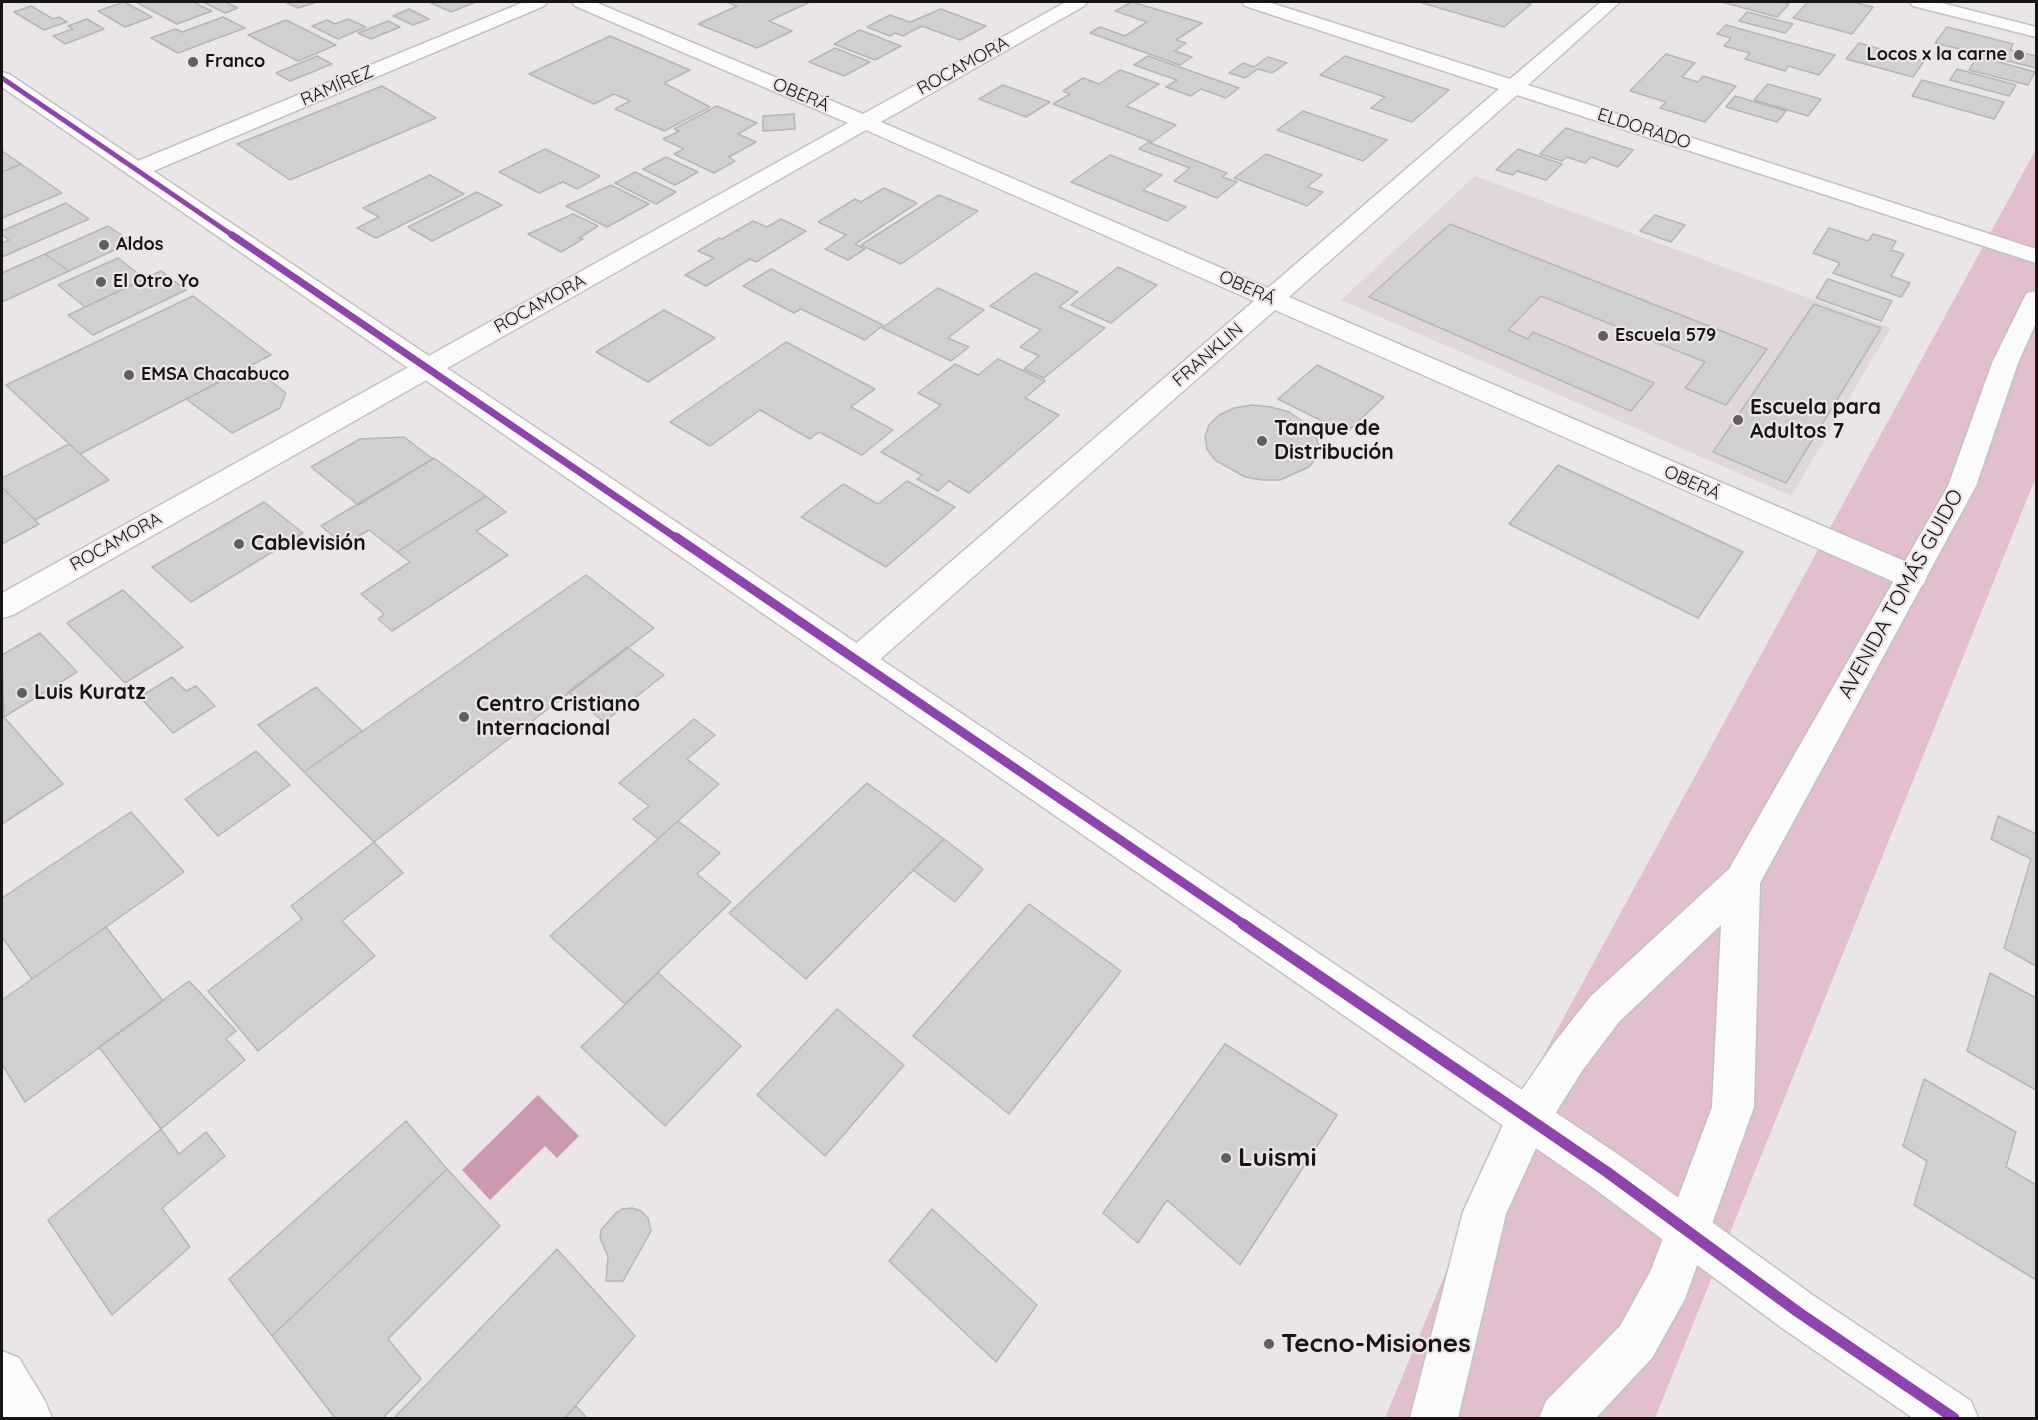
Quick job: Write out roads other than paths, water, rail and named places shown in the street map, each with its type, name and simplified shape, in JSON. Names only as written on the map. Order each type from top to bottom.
[{"type":"street","name":"RAMÍREZ","points":[[136,170],[538,2]]},
{"type":"street","name":"OBERÁ","points":[[581,2],[864,122],[1912,577]]},
{"type":"street","name":"ROCAMORA","points":[[2,607],[1078,2]]},
{"type":"street","name":"ELDORADO","points":[[1251,2],[2037,256]]},
{"type":"street","name":"FRANKLIN","points":[[857,661],[1611,2]]},
{"type":"street","points":[[1919,2],[2037,32]]},
{"type":"street","points":[[2,78],[1607,1172],[1688,1233],[1954,1419]]},
{"type":"street","name":"AVENIDA TOMÁS GUIDO","points":[[1434,1419],[1485,1212],[1528,1118],[1568,1057],[1605,1009],[1742,880],[1962,486],[2005,363],[2035,305]]},
{"type":"street","name":"AVENIDA TOMÁS GUIDO","points":[[1563,1419],[1636,1342],[1669,1283],[1733,1107],[1742,880]]},
{"type":"street","points":[[2,1375],[28,1419]]},
{"type":"place","name":"Locos x la carne","points":[[2019,55]]},
{"type":"place","name":"Franco","points":[[193,62]]},
{"type":"place","name":"Aldos","points":[[104,245]]},
{"type":"place","name":"El Otro Yo","points":[[101,282]]},
{"type":"place","name":"Escuela 579","points":[[1603,336]]},
{"type":"place","name":"EMSA Chacabuco","points":[[129,375]]},
{"type":"place","name":"Escuela para Adultos 7","points":[[1738,420]]},
{"type":"place","name":"Tanque de Distribución","points":[[1262,441]]},
{"type":"place","name":"Cablevisión","points":[[239,544]]},
{"type":"place","name":"Luis Kuratz","points":[[22,693]]},
{"type":"place","name":"Centro Cristiano Internacional","points":[[464,717]]},
{"type":"place","name":"Luismi","points":[[1226,1158]]},
{"type":"place","name":"Tecno-Misiones","points":[[1269,1344]]}]
